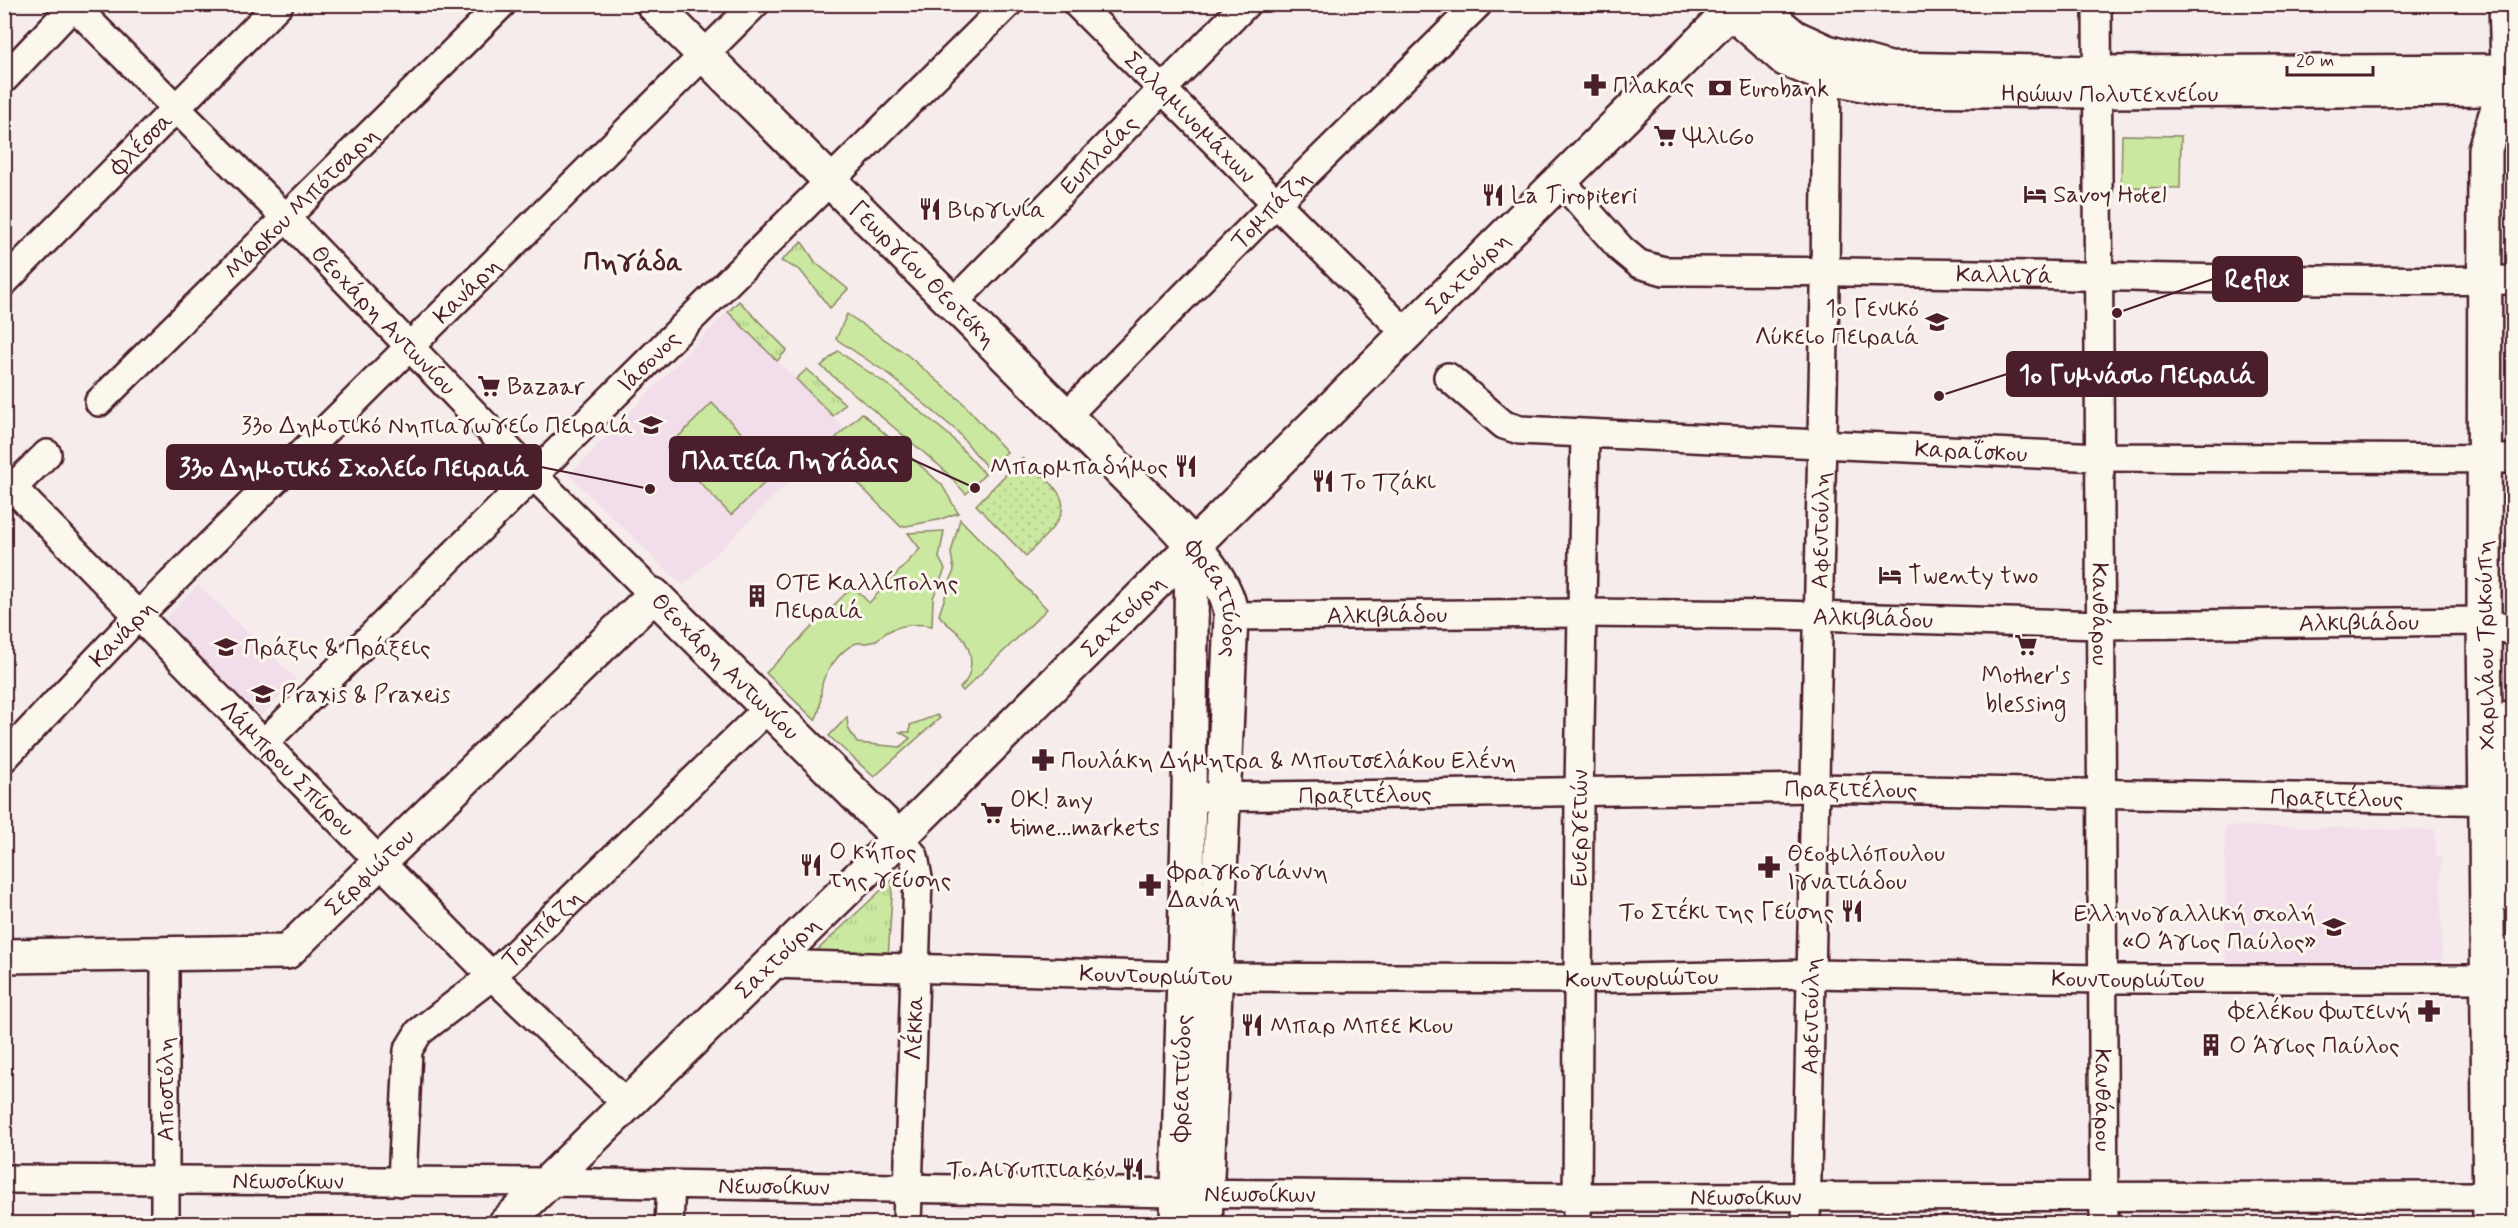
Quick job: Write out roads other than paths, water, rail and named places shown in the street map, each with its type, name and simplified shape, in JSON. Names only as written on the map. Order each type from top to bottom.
[{"type":"street","name":"Φλέσσα","points":[[4,282],[279,4]]},
{"type":"street","name":"Μάρκου Μπότσαρη","points":[[99,402],[502,4]]},
{"type":"street","name":"Γεωργίου Θεοτόκη","points":[[653,4],[1192,545]]},
{"type":"street","name":"Κανάρη","points":[[4,758],[139,615],[755,4]]},
{"type":"street","name":"Ιάσονος","points":[[264,743],[1008,4]]},
{"type":"street","name":"Σαλαμινομάχων","points":[[1077,4],[1406,333]]},
{"type":"street","name":"Ευπλοίας","points":[[952,303],[1163,91],[1246,4]]},
{"type":"street","name":"Τομπάζη","points":[[1066,416],[1276,203],[1478,4]]},
{"type":"street","name":"Κανθάρου","points":[[2097,4],[2104,1224]]},
{"type":"street","name":"Χαριλάου Τρικούπη","points":[[2504,1204],[2499,801],[2499,280],[2485,149],[2510,90],[2506,4]]},
{"type":"street","name":"Θεοχάρη Αντωνίου","points":[[74,5],[286,218],[533,475],[898,838]]},
{"type":"street","points":[[4,79],[74,5]]},
{"type":"street","name":"Ηρώων Πολυτεχνείου","points":[[1734,7],[1794,37],[1827,66],[2097,83],[2510,90]]},
{"type":"street","name":"Σαχτούρη","points":[[505,1224],[771,964],[1734,7]]},
{"type":"street","name":"Αφεντούλη","points":[[1806,1224],[1826,271],[1827,66]]},
{"type":"street","name":"Καλλιγά","points":[[1560,180],[1621,249],[1639,264],[1664,271],[2499,280]]},
{"type":"street","name":"Καραΐσκου","points":[[1448,376],[1504,425],[1520,430],[2099,457],[2498,459]]},
{"type":"street","name":"Ευεργετών","points":[[1577,1224],[1578,791],[1585,434]]},
{"type":"street","points":[[7,488],[46,454]]},
{"type":"street","name":"Λάμπρου Σπύρου","points":[[7,488],[139,615],[492,976],[627,1104]]},
{"type":"street","name":"Φρεαττύδος","points":[[1191,1208],[1216,976],[1231,616],[1226,593],[1192,545]]},
{"type":"street","name":"Φρεαττύδος","points":[[1191,1208],[1183,975],[1189,798],[1192,545]]},
{"type":"street","name":"Σερφιώτου","points":[[4,956],[287,952],[654,595]]},
{"type":"street","name":"Αλκιβιάδου","points":[[1231,616],[1581,613],[2101,624],[2499,626]]},
{"type":"street","name":"Τομπάζη","points":[[402,1182],[408,1050],[419,1032],[492,976],[767,709]]},
{"type":"street","name":"Χαριλάου Τρικούπη","points":[[2514,716],[2499,801],[2514,896]]},
{"type":"street","name":"Πραξιτέλους","points":[[1189,798],[1815,788],[2499,801]]},
{"type":"street","name":"Λέκκα","points":[[898,838],[915,856],[917,865],[916,968],[907,1224]]},
{"type":"street","name":"Χαριλάου Τρικούπη","points":[[2500,979],[2514,951]]},
{"type":"street","name":"Αποστόλη","points":[[165,954],[165,1224]]},
{"type":"street","name":"Κουντουριώτου","points":[[771,964],[1216,976],[1577,979],[1811,974],[2103,979],[2500,979]]},
{"type":"street","name":"Νεωσοίκων","points":[[4,1179],[547,1182],[908,1188],[1191,1208],[1577,1197],[1807,1195],[2104,1197],[2504,1204]]},
{"type":"street","points":[[669,1224],[671,1184]]},
{"type":"place","name":"Πλακας","points":[[1595,85]]},
{"type":"place","name":"Eurobank","points":[[1720,88]]},
{"type":"place","name":"ΨιλιGo","points":[[1665,136]]},
{"type":"place","name":"Savoy Hotel","points":[[2035,194]]},
{"type":"place","name":"La Tiropiteri","points":[[1493,195]]},
{"type":"place","name":"Βιργινία","points":[[930,209]]},
{"type":"place","name":"Reflex","points":[[2117,313]]},
{"type":"place","name":"1ο Γενικό Λύκειο Πειραιά","points":[[1937,322]]},
{"type":"place","name":"Bazaar","points":[[489,386]]},
{"type":"place","name":"1ο Γυμνάσιο Πειραιά","points":[[1939,396]]},
{"type":"place","name":"33ο Δημοτικό Νηπιαγωγείο Πειραιά","points":[[651,425]]},
{"type":"place","name":"Μπαρμπαδήμος","points":[[1186,466]]},
{"type":"place","name":"Το Τζάκι","points":[[1323,481]]},
{"type":"place","name":"Πλατεία Πηγάδας","points":[[975,488]]},
{"type":"place","name":"33ο Δημοτικό Σχολείο Πειραιά","points":[[650,489]]},
{"type":"place","name":"Twenty two","points":[[1890,575]]},
{"type":"place","name":"ΟΤΕ Καλλίπολης Πειραιά","points":[[757,596]]},
{"type":"place","name":"Mother's blessing","points":[[2026,645]]},
{"type":"place","name":"Πράξις & Πράξεις","points":[[226,647]]},
{"type":"place","name":"Praxis & Praxeis","points":[[263,694]]},
{"type":"place","name":"Πουλάκη Δήμητρα & Μπουτσελάκου Ελένη","points":[[1043,760]]},
{"type":"place","name":"OK! any time...markets","points":[[992,813]]},
{"type":"place","name":"Ο κήπος της γεύσης","points":[[811,865]]},
{"type":"place","name":"Θεοφιλόπουλου Ιγνατιάδου","points":[[1769,867]]},
{"type":"place","name":"Φραγκογιάννη Δανάη","points":[[1150,885]]},
{"type":"place","name":"Το Στέκι της Γεύσης","points":[[1852,911]]},
{"type":"place","name":"Ελληνογαλλική σχολή «Ο Άγιος Παύλος»","points":[[2334,927]]},
{"type":"place","name":"Φελέκου Φωτεινή","points":[[2429,1011]]},
{"type":"place","name":"Μπαρ Μπεε Κιου","points":[[1252,1025]]},
{"type":"place","name":"Ο Άγιος Παύλος","points":[[2211,1045]]},
{"type":"place","name":"Το Αιγυπτιακόν","points":[[1133,1169]]},
{"type":"district","name":"Πηγάδα","points":[[633,261]]}]
